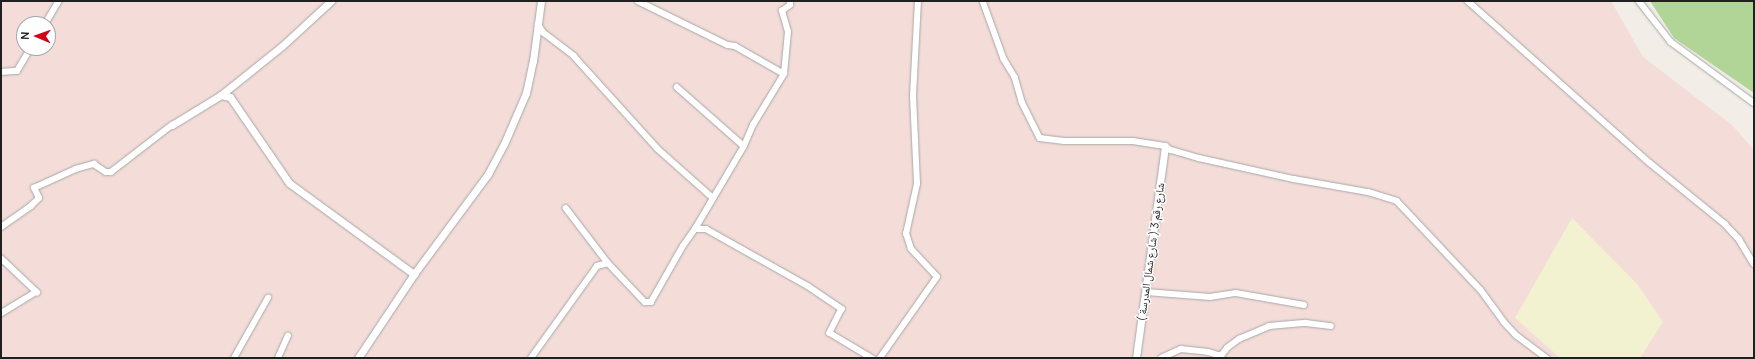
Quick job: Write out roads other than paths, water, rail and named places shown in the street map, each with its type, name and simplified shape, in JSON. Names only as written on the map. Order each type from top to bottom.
[{"type":"street","points":[[51,16],[59,1]]},
{"type":"street","points":[[1,227],[31,206],[39,198],[34,188],[76,169],[94,164],[106,172],[111,172],[172,125],[221,95],[282,46],[331,1]]},
{"type":"street","points":[[358,358],[414,274],[488,174],[504,144],[526,93],[541,1]]},
{"type":"street","points":[[638,1],[728,45],[735,46],[784,74]]},
{"type":"street","points":[[566,208],[608,263],[645,302],[651,302],[683,246],[695,229],[712,197],[744,146],[753,125],[784,74],[788,32],[782,11],[790,5],[790,1]]},
{"type":"street","points":[[880,358],[908,321],[937,277],[911,249],[906,234],[917,184],[913,96],[918,1]]},
{"type":"street","points":[[983,1],[1004,59],[1015,77],[1022,102],[1040,138],[1064,141],[1133,141],[1164,146],[1171,150],[1199,158],[1294,179],[1368,192],[1397,201],[1482,290],[1504,322],[1516,335],[1547,358]]},
{"type":"street","points":[[1468,1],[1650,162],[1725,224],[1739,239],[1754,264]]},
{"type":"street","points":[[1639,1],[1671,42],[1754,103]]},
{"type":"street","points":[[538,24],[544,33],[574,56],[657,148],[712,197]]},
{"type":"street","points":[[1,72],[17,71],[26,56]]},
{"type":"street","points":[[677,87],[744,146]]},
{"type":"street","points":[[221,95],[230,97],[289,183],[414,274]]},
{"type":"street","name":"شارع رقم 3 ( شارع شمال المدرسة )","points":[[1136,358],[1146,292],[1150,248],[1164,146]]},
{"type":"street","points":[[695,229],[706,229],[797,280],[842,309],[830,333],[872,358]]},
{"type":"street","points":[[1,258],[37,292],[1,314]]},
{"type":"street","points":[[530,358],[597,266],[608,263]]},
{"type":"street","points":[[1146,292],[1210,297],[1236,293],[1304,304]]},
{"type":"street","points":[[234,358],[268,298]]},
{"type":"street","points":[[1161,358],[1181,349],[1208,352],[1221,356],[1227,348],[1239,339],[1269,326],[1306,323],[1331,326]]},
{"type":"street","points":[[278,358],[288,336]]}]
